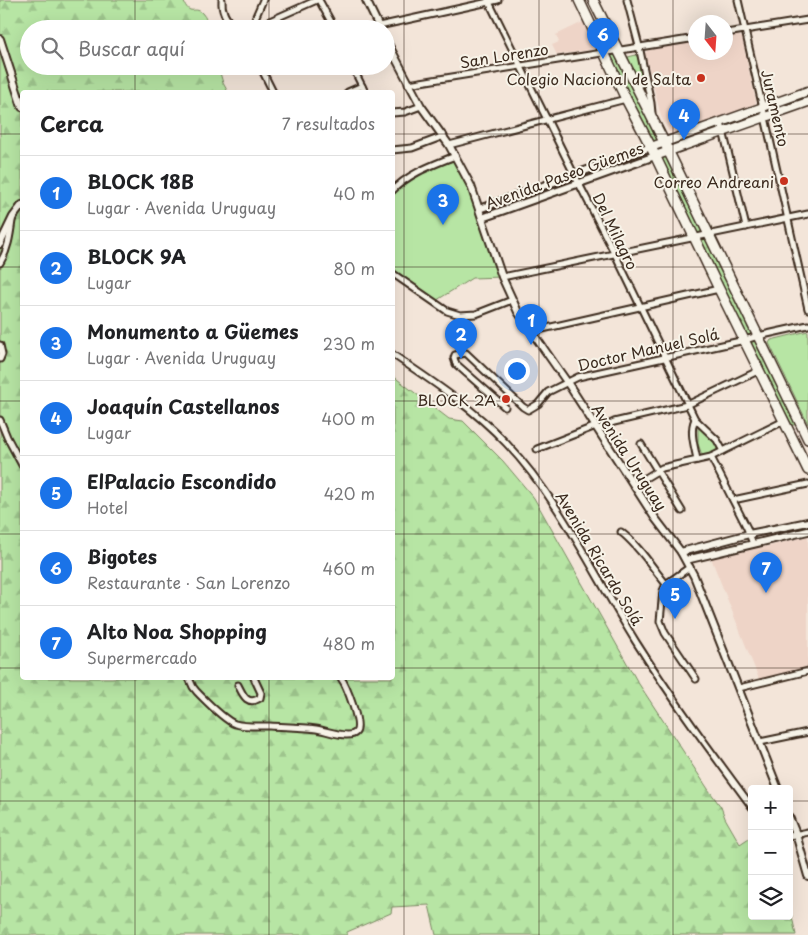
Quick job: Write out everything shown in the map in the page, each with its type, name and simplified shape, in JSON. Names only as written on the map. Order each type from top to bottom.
[{"type":"main road","points":[[579,0],[626,99],[656,156],[718,289],[760,370],[808,470]]},
{"type":"main road","points":[[593,0],[710,234],[808,439]]},
{"type":"main road","points":[[651,147],[806,91],[808,102],[656,156]]},
{"type":"main road","points":[[786,424],[791,427],[797,427],[799,421]]},
{"type":"street","points":[[222,0],[224,14],[228,20]]},
{"type":"street","points":[[255,20],[263,0]]},
{"type":"street","points":[[271,20],[318,0],[330,20]]},
{"type":"street","points":[[366,0],[376,20]]},
{"type":"street","points":[[395,23],[498,0]]},
{"type":"street","points":[[627,0],[639,46],[651,103],[652,118]]},
{"type":"street","name":"Juramento","points":[[738,0],[808,309]]},
{"type":"street","name":"Del Milagro","points":[[489,1],[615,254],[694,419],[717,440],[723,451]]},
{"type":"street","points":[[733,32],[808,20]]},
{"type":"street","points":[[0,39],[20,101]]},
{"type":"street","name":"San Lorenzo","points":[[408,84],[688,39]]},
{"type":"street","name":"Avenida Uruguay","points":[[395,58],[421,106],[444,136],[472,188],[502,277],[518,312],[567,382],[655,518],[690,567],[776,785]]},
{"type":"street","points":[[264,75],[272,90]]},
{"type":"street","points":[[356,75],[364,90]]},
{"type":"street","points":[[353,90],[362,86]]},
{"type":"street","points":[[449,145],[626,99]]},
{"type":"street","points":[[395,112],[405,112],[421,106]]},
{"type":"street","points":[[721,122],[746,227]]},
{"type":"street","points":[[395,150],[406,150],[444,136]]},
{"type":"street","name":"Avenida Paseo Güemes","points":[[479,209],[651,147]]},
{"type":"street","points":[[395,188],[413,175],[455,156]]},
{"type":"street","name":"Avenida Paseo Güemes","points":[[482,218],[656,156]]},
{"type":"street","points":[[0,244],[13,217],[20,208]]},
{"type":"street","points":[[502,277],[808,214]]},
{"type":"street","points":[[0,263],[9,241],[13,217]]},
{"type":"street","points":[[395,275],[442,308],[460,315],[476,314],[512,300]]},
{"type":"street","points":[[532,332],[718,289]]},
{"type":"street","name":"Doctor Manuel Solá","points":[[505,407],[456,364],[455,355],[466,353],[528,410],[538,404],[548,392],[578,378],[808,325]]},
{"type":"street","points":[[0,345],[2,354],[0,359]]},
{"type":"street","name":"Avenida Ricardo Solá","points":[[395,356],[429,379],[478,418],[505,442],[538,480],[561,514],[637,643],[675,701],[748,801]]},
{"type":"street","points":[[537,449],[614,422],[687,405],[760,370]]},
{"type":"street","name":"Del Milagro","points":[[694,419],[692,433],[697,460]]},
{"type":"street","points":[[0,420],[20,461]]},
{"type":"street","points":[[634,485],[656,470],[711,457],[786,424]]},
{"type":"street","points":[[641,444],[682,511]]},
{"type":"street","points":[[711,457],[753,544]]},
{"type":"street","points":[[733,500],[808,484]]},
{"type":"street","points":[[681,552],[749,534],[808,522]]},
{"type":"street","points":[[686,560],[808,531]]},
{"type":"street","points":[[621,532],[645,557],[666,584]]},
{"type":"street","points":[[690,567],[666,584],[663,591],[660,621],[668,637],[696,679]]},
{"type":"street","points":[[739,688],[808,671]]},
{"type":"street","points":[[190,680],[197,692],[236,724],[299,727],[326,730],[339,734],[353,734],[358,730],[356,718],[348,691],[342,680]]},
{"type":"street","points":[[238,685],[245,698],[256,700],[260,698],[261,693],[255,680]]},
{"type":"street","points":[[760,742],[808,732]]},
{"type":"street","points":[[808,832],[793,835],[808,876]]},
{"type":"shaded area","points":[[585,21],[597,46],[594,49],[557,55],[552,45],[559,42],[556,35]]},
{"type":"shaded area","name":"Colegio Nacional de Salta","points":[[738,35],[742,38],[756,102],[754,105],[673,134],[669,132],[661,116],[645,53],[648,50],[688,43],[688,60],[733,60],[733,36]]},
{"type":"shaded area","points":[[808,536],[808,667],[759,679],[711,558]]},
{"type":"green space","points":[[0,0],[183,0],[190,10],[199,11],[206,20],[20,20],[20,75],[221,75],[227,90],[20,90],[20,680],[395,680],[395,378],[449,419],[463,421],[503,461],[534,498],[637,681],[721,807],[740,844],[748,839],[748,920],[793,920],[796,935],[436,935],[429,905],[392,907],[391,913],[347,932],[347,935],[0,935]]},
{"type":"green space","points":[[616,54],[659,139],[658,141],[652,142],[611,59],[611,56]]},
{"type":"green space","points":[[636,55],[646,89],[644,90],[628,59],[628,57]]},
{"type":"green space","points":[[455,156],[472,188],[502,277],[472,278],[434,302],[395,274],[395,188],[401,183]]},
{"type":"green space","points":[[669,157],[704,229],[702,232],[697,233],[661,158]]},
{"type":"green space","points":[[706,238],[753,332],[752,334],[746,335],[699,242]]},
{"type":"green space","points":[[808,331],[808,424],[769,343],[771,340]]},
{"type":"green space","points":[[756,341],[796,424],[789,425],[751,346],[750,343]]},
{"type":"green space","points":[[698,426],[716,442],[718,447],[711,454],[702,455],[698,444]]},
{"type":"place","name":"Bigotes","points":[[603,59]]},
{"type":"place","name":"Colegio Nacional de Salta","points":[[701,78]]},
{"type":"place","name":"Joaquín Castellanos","points":[[684,140]]},
{"type":"place","name":"Correo Andreani","points":[[784,181]]},
{"type":"place","name":"Monumento a Güemes","points":[[443,225]]},
{"type":"place","name":"BLOCK 18B","points":[[531,345]]},
{"type":"place","name":"BLOCK 9A","points":[[461,359]]},
{"type":"place","name":"BLOCK 2A","points":[[506,399]]},
{"type":"place","name":"Alto Noa Shopping","points":[[766,593]]},
{"type":"place","name":"ElPalacio Escondido","points":[[675,619]]}]
